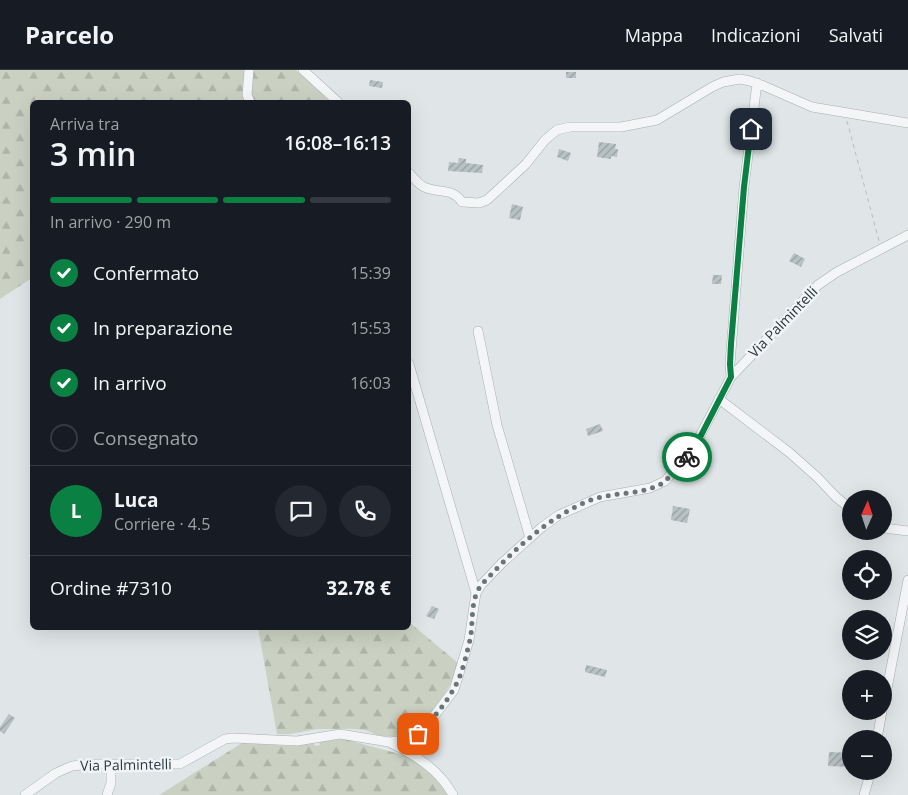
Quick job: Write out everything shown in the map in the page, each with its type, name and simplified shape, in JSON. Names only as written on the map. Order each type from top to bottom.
[{"type":"street","points":[[249,100],[247,95],[250,70]]},
{"type":"street","points":[[303,70],[336,100]]},
{"type":"street","points":[[411,175],[426,188],[453,193],[462,202],[487,200],[526,164],[545,140],[557,130],[570,127],[621,127],[651,122],[723,82],[740,79],[757,83],[812,106],[908,123]]},
{"type":"street","points":[[731,377],[730,364],[743,197],[757,83]]},
{"type":"street","name":"Via Palmintelli","points":[[25,795],[64,769],[80,765],[180,764],[225,739],[297,741],[340,734],[389,742],[408,740],[418,734],[454,690],[469,640],[476,593],[481,585],[530,538],[559,515],[590,500],[650,488],[665,481],[694,449],[731,377],[818,285],[827,278],[908,235]]},
{"type":"street","points":[[478,332],[496,425],[530,538]]},
{"type":"street","points":[[411,371],[476,593]]},
{"type":"street","points":[[719,399],[790,453],[842,502]]},
{"type":"street","points":[[892,529],[908,531]]},
{"type":"street","points":[[891,670],[908,580]]},
{"type":"street","points":[[389,742],[408,752],[440,775],[447,783],[453,795]]},
{"type":"street","points":[[107,795],[111,783],[110,764]]},
{"type":"street","points":[[864,795],[868,780]]},
{"type":"path","points":[[844,112],[879,242]]},
{"type":"green space","points":[[0,70],[296,70],[328,100],[30,100],[30,279],[0,299]]},
{"type":"green space","points":[[411,624],[458,663],[451,682],[438,703],[416,726],[403,734],[387,736],[364,730],[319,729],[277,734],[258,630],[411,630]]},
{"type":"green space","points":[[344,739],[407,756],[437,777],[449,795],[159,795],[242,743],[290,746],[314,743],[315,746],[320,745],[319,742]]},
{"type":"building","points":[[566,72],[576,72],[576,78],[566,78]]},
{"type":"building","points":[[370,80],[383,82],[382,88],[369,86]]},
{"type":"building","points":[[599,142],[616,144],[615,149],[618,149],[617,157],[611,156],[611,159],[597,157]]},
{"type":"building","points":[[559,149],[571,153],[568,161],[557,157]]},
{"type":"building","points":[[459,158],[466,159],[466,163],[483,165],[482,173],[448,171],[449,162],[458,163]]},
{"type":"building","points":[[512,204],[523,207],[520,220],[509,218]]},
{"type":"building","points":[[794,253],[805,259],[801,267],[789,261]]},
{"type":"building","points":[[713,275],[722,275],[721,284],[712,284]]},
{"type":"building","points":[[600,424],[603,431],[588,436],[586,429]]},
{"type":"building","points":[[673,506],[690,509],[687,523],[671,520]]},
{"type":"building","points":[[432,606],[439,609],[434,619],[426,616]]},
{"type":"building","points":[[586,665],[607,670],[605,677],[585,672]]},
{"type":"building","points":[[9,714],[15,718],[4,734],[0,731],[0,727]]},
{"type":"building","points":[[829,752],[842,753],[842,767],[828,766]]},
{"type":"way so far","points":[[418,734],[454,690],[471,633],[474,599],[481,585],[542,527],[559,515],[590,500],[658,485],[665,481],[687,457]]},
{"type":"route","points":[[687,457],[694,449],[731,377],[731,344],[744,187],[751,129]]}]
